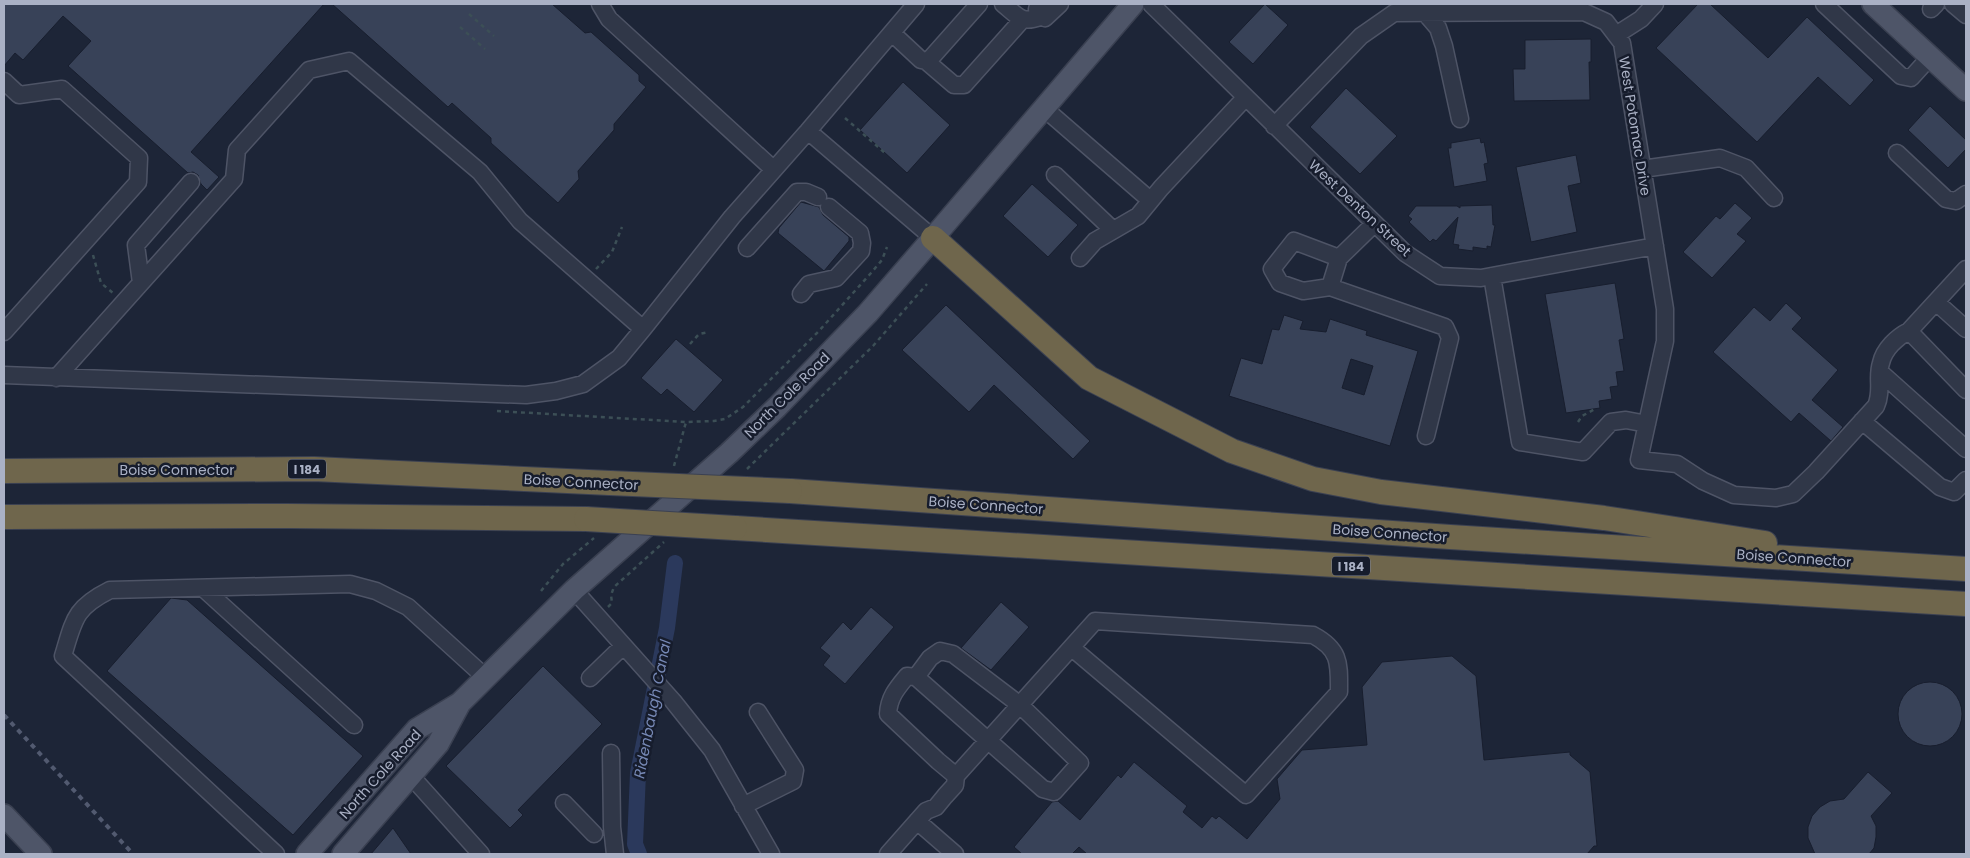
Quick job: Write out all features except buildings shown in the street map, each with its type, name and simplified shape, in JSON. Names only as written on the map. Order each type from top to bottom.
[{"type":"highway","points":[[933,238],[1088,378],[1232,451],[1313,479],[1381,492],[1604,518],[1910,566]]},
{"type":"highway","name":"Boise Connector","points":[[4,471],[314,469],[790,491],[1440,536],[1966,569]]},
{"type":"highway","name":"I 184","points":[[4,517],[289,516],[586,519],[1966,604]]},
{"type":"main road","points":[[1086,60],[1088,37],[1112,4]]},
{"type":"main road","points":[[1086,60],[1124,11],[1133,4]]},
{"type":"main road","name":"North Cole Road","points":[[307,854],[417,729],[460,703],[574,590],[729,453],[777,407],[868,312],[1086,60],[1107,52],[1146,4]]},
{"type":"main road","points":[[1874,4],[1966,90]]},
{"type":"main road","name":"North Cole Road","points":[[343,854],[438,744],[460,703]]},
{"type":"main road","points":[[4,815],[41,854]]},
{"type":"street","points":[[600,4],[609,19],[774,168]]},
{"type":"street","points":[[4,375],[526,395],[556,391],[583,384],[618,358],[732,217],[916,4]]},
{"type":"street","points":[[926,61],[931,58],[979,4]]},
{"type":"street","points":[[1003,4],[1022,20]]},
{"type":"street","points":[[892,33],[921,60],[926,61],[954,85],[964,85],[1022,20],[1041,10],[1044,18],[1049,16],[1060,4]]},
{"type":"street","name":"West Denton Street","points":[[1151,4],[1374,224],[1405,253],[1440,276],[1481,278],[1654,246]]},
{"type":"street","points":[[1616,35],[1640,19],[1656,4]]},
{"type":"street","points":[[1824,4],[1901,76],[1911,78],[1930,57]]},
{"type":"street","points":[[1953,4],[1966,16]]},
{"type":"street","name":"West Potomac Drive","points":[[1274,126],[1361,36],[1393,8],[1426,14],[1558,8],[1584,12],[1606,22],[1622,43],[1665,309],[1664,341],[1639,460],[1677,464],[1703,481],[1734,495],[1776,498],[1793,494],[1862,421]]},
{"type":"street","points":[[1426,14],[1438,28],[1444,46],[1460,119]]},
{"type":"street","points":[[56,378],[234,179],[237,150],[309,70],[349,61],[480,172],[520,221],[643,329]]},
{"type":"street","points":[[4,80],[19,95],[62,89],[139,158],[138,182],[4,332]]},
{"type":"street","points":[[1080,258],[1095,242],[1138,216],[1150,200],[1245,98]]},
{"type":"street","points":[[1045,109],[1150,200]]},
{"type":"street","points":[[808,131],[933,238]]},
{"type":"street","points":[[1897,153],[1946,199],[1956,201],[1966,194]]},
{"type":"street","points":[[1642,169],[1720,158],[1746,168],[1774,198]]},
{"type":"street","points":[[1055,175],[1113,230]]},
{"type":"street","points":[[141,283],[136,245],[191,182]]},
{"type":"street","points":[[747,248],[797,192],[806,192],[824,202],[860,233],[861,251],[836,278],[809,284],[800,294]]},
{"type":"street","points":[[1330,287],[1339,258],[1374,224]]},
{"type":"street","points":[[1339,258],[1294,241],[1272,269],[1280,283],[1303,291],[1330,287],[1445,327],[1450,338],[1426,436]]},
{"type":"street","points":[[1966,269],[1909,331],[1899,336],[1887,351],[1880,364],[1880,397],[1876,406],[1862,421],[1940,487],[1954,492],[1966,480]]},
{"type":"street","points":[[1492,276],[1520,442],[1583,452],[1611,422],[1626,420],[1647,424]]},
{"type":"street","points":[[1936,302],[1966,329]]},
{"type":"street","points":[[1909,331],[1966,390]]},
{"type":"street","points":[[1880,372],[1966,449]]},
{"type":"street","points":[[276,854],[63,656],[75,618],[90,600],[110,590],[350,584],[376,591],[408,606],[485,677]]},
{"type":"street","points":[[203,588],[354,725]]},
{"type":"street","points":[[574,590],[673,701],[712,750],[771,854]]},
{"type":"street","points":[[888,854],[921,816],[936,807],[954,785],[956,776],[1095,621],[1313,635],[1324,641],[1334,651],[1339,662],[1339,692],[1246,795],[1072,648]]},
{"type":"street","points":[[590,678],[623,646]]},
{"type":"street","points":[[916,677],[930,658],[940,651],[953,654],[1020,705],[1080,763],[1054,792],[1043,789],[916,677],[907,676],[892,694],[888,705],[888,714],[956,776]]},
{"type":"street","points":[[743,806],[793,781],[795,770],[758,712]]},
{"type":"street","points":[[611,753],[612,827],[615,854]]},
{"type":"street","points":[[411,776],[482,854]]},
{"type":"street","points":[[564,802],[594,834]]},
{"type":"street","points":[[921,816],[955,854]]},
{"type":"path","points":[[469,14],[494,36]]},
{"type":"path","points":[[460,27],[485,49]]},
{"type":"path","points":[[844,118],[886,154]]},
{"type":"path","points":[[597,268],[612,252],[622,227]]},
{"type":"path","points":[[751,400],[872,273],[882,260],[887,247]]},
{"type":"path","points":[[92,251],[101,283],[116,296]]},
{"type":"path","points":[[859,360],[927,284]]},
{"type":"path","points":[[690,344],[699,334],[709,332]]},
{"type":"path","points":[[1578,422],[1582,416],[1595,408]]},
{"type":"waterway","name":"Ridenbaugh Canal","points":[[639,854],[635,844],[638,773],[667,628],[675,563]]},
{"type":"railway","points":[[4,715],[133,854]]}]
